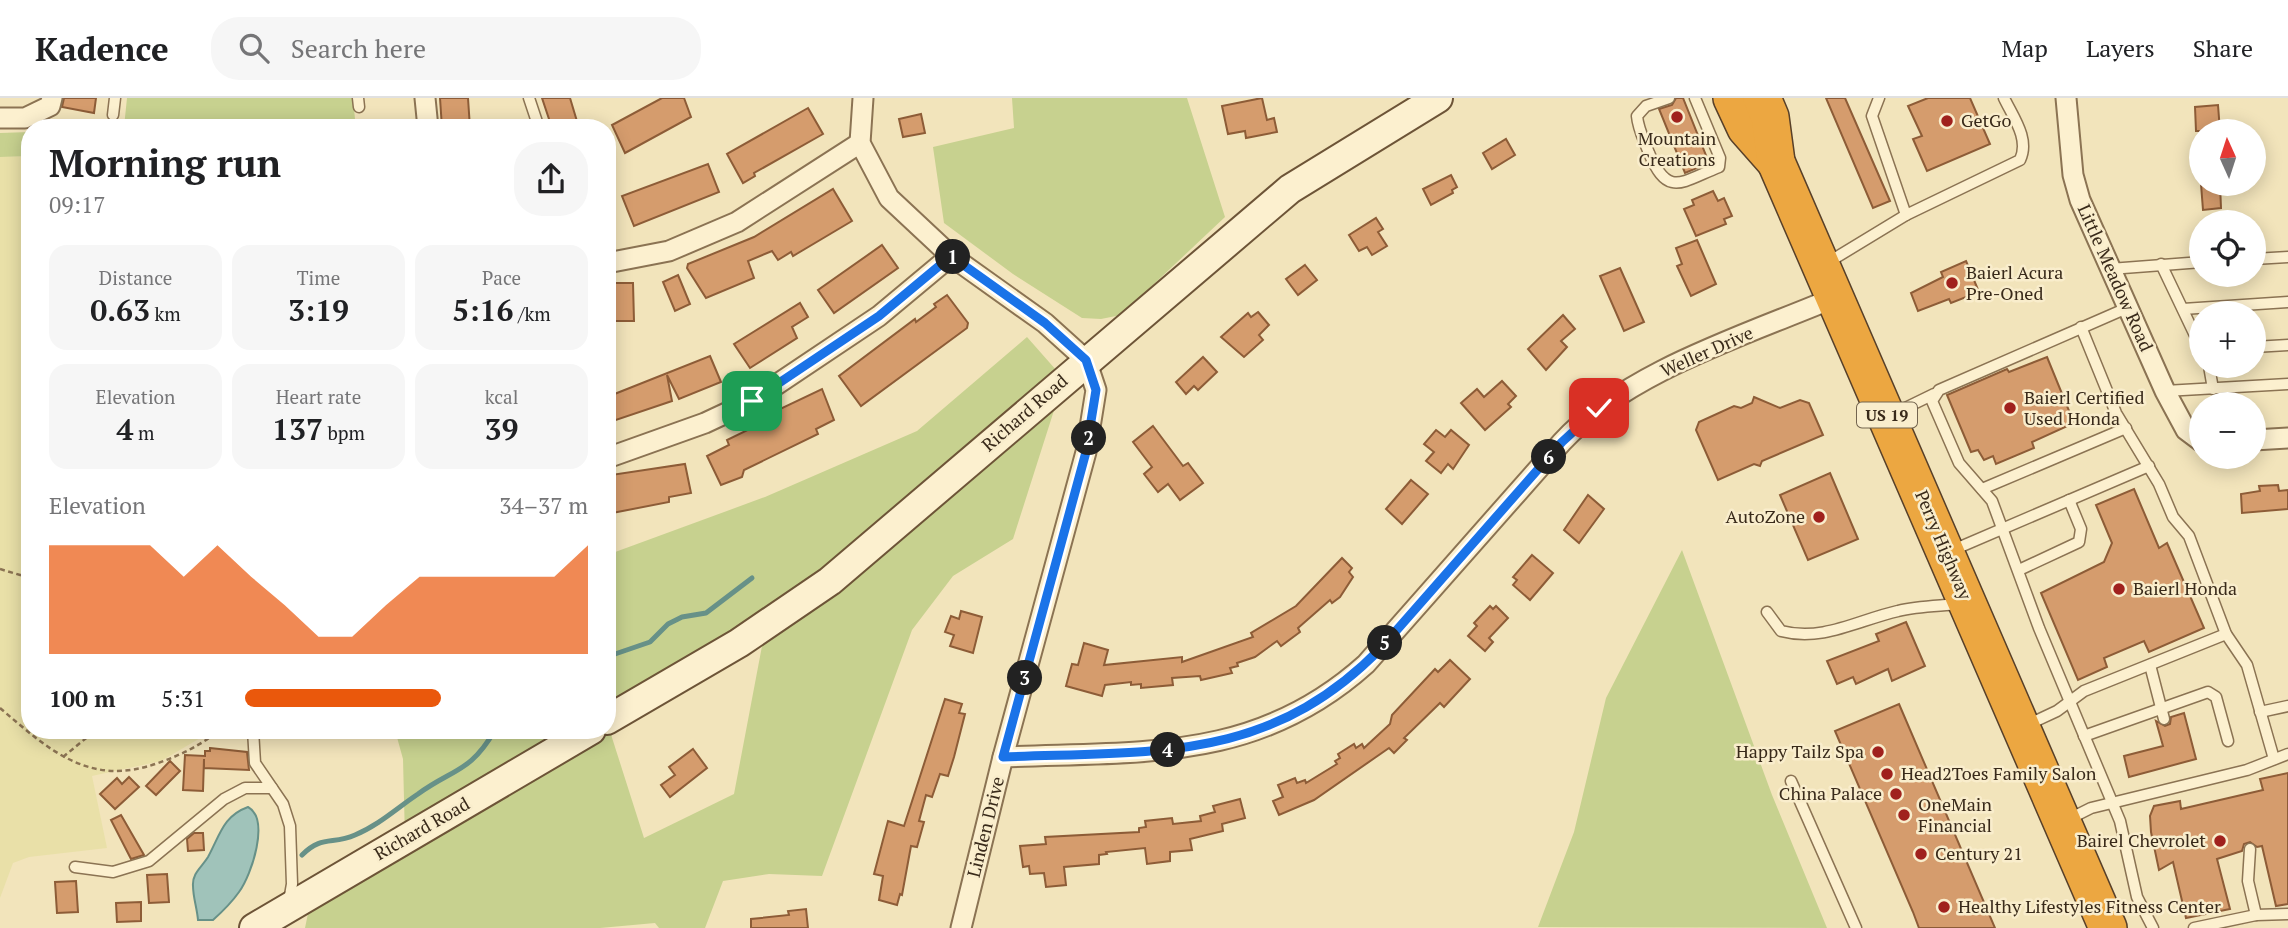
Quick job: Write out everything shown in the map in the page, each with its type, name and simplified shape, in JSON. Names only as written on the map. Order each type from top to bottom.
[{"type":"highway","name":"Perry Highway","points":[[1732,98],[1746,128],[1776,162]]},
{"type":"highway","name":"Perry Highway","points":[[1762,98],[1770,117],[1776,162],[2108,928]]},
{"type":"street","points":[[0,118],[25,117],[50,106],[52,98]]},
{"type":"street","points":[[425,98],[427,119]]},
{"type":"street","points":[[863,98],[860,143],[889,198],[951,256],[1045,323],[1086,360]]},
{"type":"street","name":"Richard Road","points":[[616,715],[739,643],[830,581],[1086,360],[1290,189],[1438,98]]},
{"type":"street","name":"Little Meadow Road","points":[[2066,98],[2073,174],[2080,200],[2165,391],[2189,432]]},
{"type":"street","points":[[616,261],[669,251],[737,222],[860,143]]},
{"type":"street","points":[[616,455],[705,423],[752,401],[879,316],[951,256]]},
{"type":"street","name":"Weller Drive","points":[[1003,757],[1203,746],[1242,737],[1298,713],[1333,691],[1366,664],[1562,442],[1599,408],[1829,281]]},
{"type":"street","name":"Linden Drive","points":[[961,928],[1003,757],[1086,452],[1096,390],[1086,360]]},
{"type":"street","points":[[2266,439],[2288,438]]},
{"type":"street","name":"Richard Road","points":[[254,928],[576,739]]},
{"type":"lane","points":[[113,115],[115,98]]},
{"type":"lane","points":[[529,98],[536,119]]},
{"type":"lane","points":[[1669,98],[1646,106],[1637,116],[1658,175],[1666,182],[1677,183],[1718,167],[1720,158],[1695,98]]},
{"type":"lane","points":[[1879,98],[1872,116],[1906,215]]},
{"type":"lane","points":[[1829,281],[1906,215],[2020,160],[2024,151],[2023,138],[2004,98]]},
{"type":"lane","points":[[2266,258],[2288,257]]},
{"type":"lane","points":[[2110,269],[2189,263]]},
{"type":"lane","points":[[2161,264],[2189,322]]},
{"type":"lane","points":[[2183,309],[2288,302]]},
{"type":"lane","points":[[1888,416],[2127,308]]},
{"type":"lane","points":[[2081,327],[2116,412],[2149,466],[2173,517],[2189,536],[2226,634],[2247,665],[2274,760]]},
{"type":"lane","points":[[2266,346],[2288,345]]},
{"type":"lane","points":[[2211,378],[2213,389]]},
{"type":"lane","points":[[2165,391],[2288,384]]},
{"type":"lane","points":[[1934,394],[1933,401],[1959,463],[1992,501],[2039,628],[2120,821],[2137,897],[2153,928]]},
{"type":"lane","points":[[1982,489],[2126,428]]},
{"type":"lane","points":[[1947,553],[2149,466]]},
{"type":"lane","points":[[2019,570],[2079,541],[2081,529],[2069,500]]},
{"type":"lane","points":[[1767,612],[1781,631],[1800,636],[1840,629],[1898,611],[1968,603]]},
{"type":"lane","points":[[2022,727],[2057,711],[2084,691],[2226,634]]},
{"type":"lane","points":[[2150,665],[2162,713]]},
{"type":"lane","points":[[2084,736],[2162,713],[2211,692],[2216,697],[2228,741]]},
{"type":"lane","points":[[2260,712],[2288,706]]},
{"type":"lane","points":[[254,739],[255,763],[283,804],[290,826],[292,884],[287,908]]},
{"type":"lane","points":[[2063,823],[2091,808],[2247,770],[2288,754]]},
{"type":"lane","points":[[1791,781],[1856,928]]},
{"type":"lane","points":[[75,867],[113,872],[149,861],[180,839],[225,799],[245,788],[272,788]]},
{"type":"lane","points":[[2250,849],[2248,881],[2256,915]]},
{"type":"lane","points":[[2194,928],[2256,915],[2288,914]]},
{"type":"path","points":[[0,569],[21,575]]},
{"type":"path","points":[[0,708],[21,727]]},
{"type":"path","points":[[35,739],[62,757],[114,774],[138,771],[175,757],[205,739]]},
{"type":"path","points":[[62,757],[85,739]]},
{"type":"shaded area","points":[[21,156],[21,739],[199,739],[161,761],[92,776],[107,848],[29,857],[13,863],[0,898],[0,157]]},
{"type":"green space","points":[[127,98],[353,98],[355,119],[125,119]]},
{"type":"green space","points":[[1012,98],[1187,98],[1225,217],[1121,315],[1101,319],[1082,318],[1013,274],[944,223],[933,147],[1014,128]]},
{"type":"green space","points":[[21,132],[21,156],[0,157],[0,133]]},
{"type":"green space","points":[[1027,337],[1064,379],[1013,539],[953,576],[912,630],[822,876],[769,874],[723,881],[705,928],[659,928],[655,923],[600,928],[305,928],[312,894],[405,839],[403,759],[397,739],[612,739],[644,838],[734,794],[766,625],[616,715],[616,552],[765,497],[917,431]]},
{"type":"green space","points":[[1682,550],[1772,795],[1827,928],[1538,927],[1574,832],[1606,698]]},
{"type":"water","points":[[248,807],[258,823],[257,847],[249,873],[236,896],[217,917],[213,920],[198,920],[193,890],[194,877],[228,821]]},
{"type":"building","points":[[64,98],[96,98],[94,113],[62,107]]},
{"type":"building","points":[[440,98],[468,98],[469,119],[441,119]]},
{"type":"building","points":[[542,98],[570,98],[576,119],[549,119]]},
{"type":"building","points":[[662,98],[684,98],[691,117],[625,153],[616,134],[616,123]]},
{"type":"building","points":[[1262,98],[1267,120],[1274,118],[1277,132],[1246,138],[1245,131],[1228,134],[1222,106]]},
{"type":"building","points":[[1676,98],[1683,98],[1709,163],[1685,173],[1659,109],[1672,105]]},
{"type":"building","points":[[1826,98],[1845,98],[1890,201],[1873,208]]},
{"type":"building","name":"GetGo","points":[[1928,98],[1970,98],[1990,144],[1927,171],[1913,139],[1922,136],[1908,106]]},
{"type":"building","points":[[2218,105],[2219,119],[2196,119],[2195,107]]},
{"type":"building","points":[[808,108],[823,134],[754,173],[755,176],[743,183],[727,154]]},
{"type":"building","points":[[921,114],[925,133],[903,137],[899,119]]},
{"type":"building","points":[[1506,139],[1515,155],[1492,169],[1483,153]]},
{"type":"building","points":[[708,164],[719,192],[634,226],[622,196]]},
{"type":"building","points":[[1451,175],[1457,187],[1452,190],[1453,193],[1431,205],[1423,189]]},
{"type":"building","points":[[833,189],[852,221],[793,256],[791,252],[778,260],[772,251],[748,261],[754,278],[706,298],[687,268],[688,264],[754,237]]},
{"type":"building","points":[[1713,191],[1718,201],[1724,198],[1732,216],[1724,219],[1726,224],[1696,236],[1684,209],[1694,205],[1692,200]]},
{"type":"building","points":[[2202,196],[2220,196],[2221,208],[2203,210]]},
{"type":"building","points":[[1376,218],[1383,229],[1378,232],[1387,246],[1372,255],[1367,247],[1359,251],[1349,235]]},
{"type":"building","points":[[1697,240],[1716,284],[1691,296],[1677,266],[1682,264],[1676,248]]},
{"type":"building","points":[[882,245],[898,268],[834,313],[818,290]]},
{"type":"building","name":"Baierl Acura Pre-Oned","points":[[1966,261],[1979,292],[1951,303],[1949,299],[1918,311],[1911,293],[1943,277],[1941,272]]},
{"type":"building","points":[[1305,265],[1317,280],[1298,295],[1286,279]]},
{"type":"building","points":[[1620,268],[1644,322],[1624,331],[1600,276]]},
{"type":"building","points":[[678,275],[690,304],[675,311],[663,282]]},
{"type":"building","points":[[616,283],[633,283],[634,321],[616,321]]},
{"type":"building","points":[[947,295],[968,323],[967,328],[861,406],[839,376],[915,319],[916,322],[936,307],[934,304]]},
{"type":"building","points":[[800,303],[808,317],[792,327],[797,338],[750,368],[734,344]]},
{"type":"building","points":[[1258,312],[1269,325],[1259,335],[1263,340],[1244,357],[1221,337],[1248,313],[1251,317]]},
{"type":"building","points":[[1563,315],[1575,329],[1561,341],[1567,347],[1546,370],[1528,349]]},
{"type":"building","points":[[710,356],[721,382],[679,399],[667,375],[672,401],[616,420],[616,393]]},
{"type":"building","points":[[1203,357],[1217,372],[1198,390],[1194,386],[1186,394],[1176,382]]},
{"type":"building","name":"Baierl Certified Used Honda","points":[[2047,357],[2074,423],[2032,442],[2034,448],[1996,464],[1993,456],[1984,460],[1978,450],[1971,452],[1947,395],[2007,369],[2009,372]]},
{"type":"building","points":[[1502,381],[1516,396],[1508,404],[1511,407],[1485,430],[1461,403],[1477,389],[1484,397]]},
{"type":"building","points":[[822,389],[834,420],[816,429],[818,434],[744,470],[742,477],[721,485],[707,456],[729,445],[727,440],[756,426],[753,422]]},
{"type":"building","points":[[1754,397],[1780,408],[1800,400],[1809,403],[1823,435],[1762,461],[1760,466],[1754,464],[1718,480],[1696,430],[1699,422],[1734,406],[1741,408],[1752,403]]},
{"type":"building","points":[[1153,426],[1183,466],[1188,463],[1203,483],[1180,500],[1168,484],[1158,492],[1144,474],[1152,467],[1133,442]]},
{"type":"building","points":[[1436,430],[1445,437],[1451,430],[1469,445],[1453,469],[1448,464],[1441,473],[1426,461],[1434,452],[1424,444]]},
{"type":"building","points":[[685,464],[691,493],[669,497],[669,502],[616,512],[616,474]]},
{"type":"building","name":"AutoZone","points":[[1830,473],[1858,539],[1808,560],[1780,495]]},
{"type":"building","points":[[1411,480],[1428,494],[1402,524],[1386,509]]},
{"type":"building","points":[[2278,485],[2279,491],[2288,490],[2288,509],[2242,513],[2241,494],[2260,491],[2259,486]]},
{"type":"building","name":"Baierl Honda","points":[[2134,489],[2159,548],[2167,543],[2204,628],[2149,652],[2144,641],[2104,658],[2107,667],[2078,680],[2041,593],[2104,562],[2112,543],[2096,505]]},
{"type":"building","points":[[1588,495],[1604,509],[1579,543],[1564,530]]},
{"type":"building","points":[[1532,555],[1553,573],[1530,600],[1513,585],[1517,580],[1513,577]]},
{"type":"building","points":[[1342,558],[1352,568],[1349,572],[1353,577],[1340,597],[1332,603],[1330,600],[1298,628],[1300,632],[1281,646],[1277,641],[1255,657],[1237,663],[1238,666],[1230,668],[1232,673],[1201,680],[1200,676],[1172,678],[1173,685],[1141,688],[1141,684],[1131,685],[1131,682],[1105,685],[1102,696],[1066,686],[1072,664],[1078,665],[1084,643],[1108,650],[1104,665],[1182,657],[1182,662],[1253,637],[1251,633],[1296,606]]},
{"type":"building","points":[[1490,606],[1493,609],[1496,606],[1508,618],[1489,638],[1493,642],[1485,651],[1468,636],[1477,626],[1474,623]]},
{"type":"building","points":[[961,611],[982,617],[973,653],[950,646],[954,635],[945,632],[951,616],[959,619]]},
{"type":"building","points":[[1906,622],[1925,666],[1892,681],[1888,669],[1856,684],[1853,677],[1837,684],[1827,661],[1879,641],[1876,634]]},
{"type":"building","points":[[1450,660],[1470,679],[1444,707],[1440,703],[1404,738],[1407,740],[1394,753],[1389,748],[1314,800],[1279,815],[1273,801],[1283,797],[1278,785],[1295,778],[1297,783],[1305,780],[1306,783],[1337,764],[1335,761],[1340,758],[1338,754],[1354,744],[1356,748],[1362,744],[1364,748],[1390,724],[1392,715],[1435,669],[1438,672]]},
{"type":"building","points":[[945,699],[962,704],[959,713],[965,714],[948,776],[940,774],[932,797],[926,795],[919,821],[924,822],[917,847],[911,846],[902,895],[900,894],[897,905],[879,900],[883,876],[874,874],[888,821],[904,826]]},
{"type":"building","points":[[1899,704],[1995,928],[1919,928],[1835,731]]},
{"type":"building","points":[[2184,713],[2196,759],[2129,777],[2124,756],[2163,746],[2156,721],[2165,726],[2170,724],[2171,717]]},
{"type":"building","points":[[210,748],[247,752],[249,770],[204,768],[204,759],[203,791],[183,790],[185,755],[205,756],[205,751],[210,751]]},
{"type":"building","points":[[693,749],[707,768],[670,797],[661,785],[675,775],[669,767]]},
{"type":"building","points":[[170,761],[180,771],[156,795],[146,786]]},
{"type":"building","name":"Bairel Chevrolet","points":[[2288,773],[2288,904],[2276,906],[2262,846],[2257,847],[2250,842],[2244,844],[2242,851],[2217,859],[2230,909],[2186,918],[2173,862],[2159,870],[2151,832],[2150,816],[2154,806],[2180,801],[2181,809],[2263,790],[2260,779]]},
{"type":"building","points":[[129,777],[139,787],[115,809],[100,794],[117,778],[122,784]]},
{"type":"building","points":[[1240,799],[1245,818],[1222,824],[1223,831],[1190,839],[1192,850],[1170,852],[1170,861],[1147,864],[1145,848],[1106,852],[1107,854],[1099,855],[1099,864],[1064,867],[1066,885],[1046,887],[1044,873],[1030,874],[1029,866],[1023,867],[1020,846],[1046,844],[1045,837],[1139,832],[1139,828],[1146,827],[1145,821],[1172,818],[1173,824],[1201,821],[1200,816],[1215,812],[1213,806]]},
{"type":"building","points":[[121,815],[144,855],[131,859],[111,820]]},
{"type":"building","points":[[194,833],[203,833],[204,850],[188,851],[187,839]]},
{"type":"building","points":[[167,874],[169,902],[149,903],[147,875]]},
{"type":"building","points":[[76,881],[78,912],[57,913],[55,882]]},
{"type":"building","points":[[141,902],[141,921],[117,922],[116,903]]},
{"type":"building","points":[[806,909],[808,928],[751,928],[751,919],[789,915],[788,911]]},
{"type":"waterway","points":[[616,654],[650,642],[668,624],[682,617],[706,613],[752,578]]},
{"type":"waterway","points":[[302,855],[315,845],[364,831],[461,768],[489,739]]},
{"type":"place","name":"Mountain Creations","points":[[1677,117]]},
{"type":"place","name":"GetGo","points":[[1947,121]]},
{"type":"place","name":"Baierl Acura Pre-Oned","points":[[1952,283]]},
{"type":"place","name":"Baierl Certified Used Honda","points":[[2010,408]]},
{"type":"place","name":"AutoZone","points":[[1819,517]]},
{"type":"place","name":"Baierl Honda","points":[[2119,589]]},
{"type":"place","name":"Happy Tailz Spa","points":[[1878,752]]},
{"type":"place","name":"Head2Toes Family Salon","points":[[1887,774]]},
{"type":"place","name":"China Palace","points":[[1896,794]]},
{"type":"place","name":"OneMain Financial","points":[[1904,815]]},
{"type":"place","name":"Bairel Chevrolet","points":[[2220,841]]},
{"type":"place","name":"Century 21","points":[[1921,854]]},
{"type":"place","name":"Healthy Lifestyles Fitness Center","points":[[1944,907]]},
{"type":"route","points":[[752,401],[879,316],[951,256],[1045,323],[1086,360],[1096,390],[1086,452],[1003,757],[1203,746],[1242,737],[1279,723],[1316,702],[1366,664],[1562,442],[1599,408]]}]
